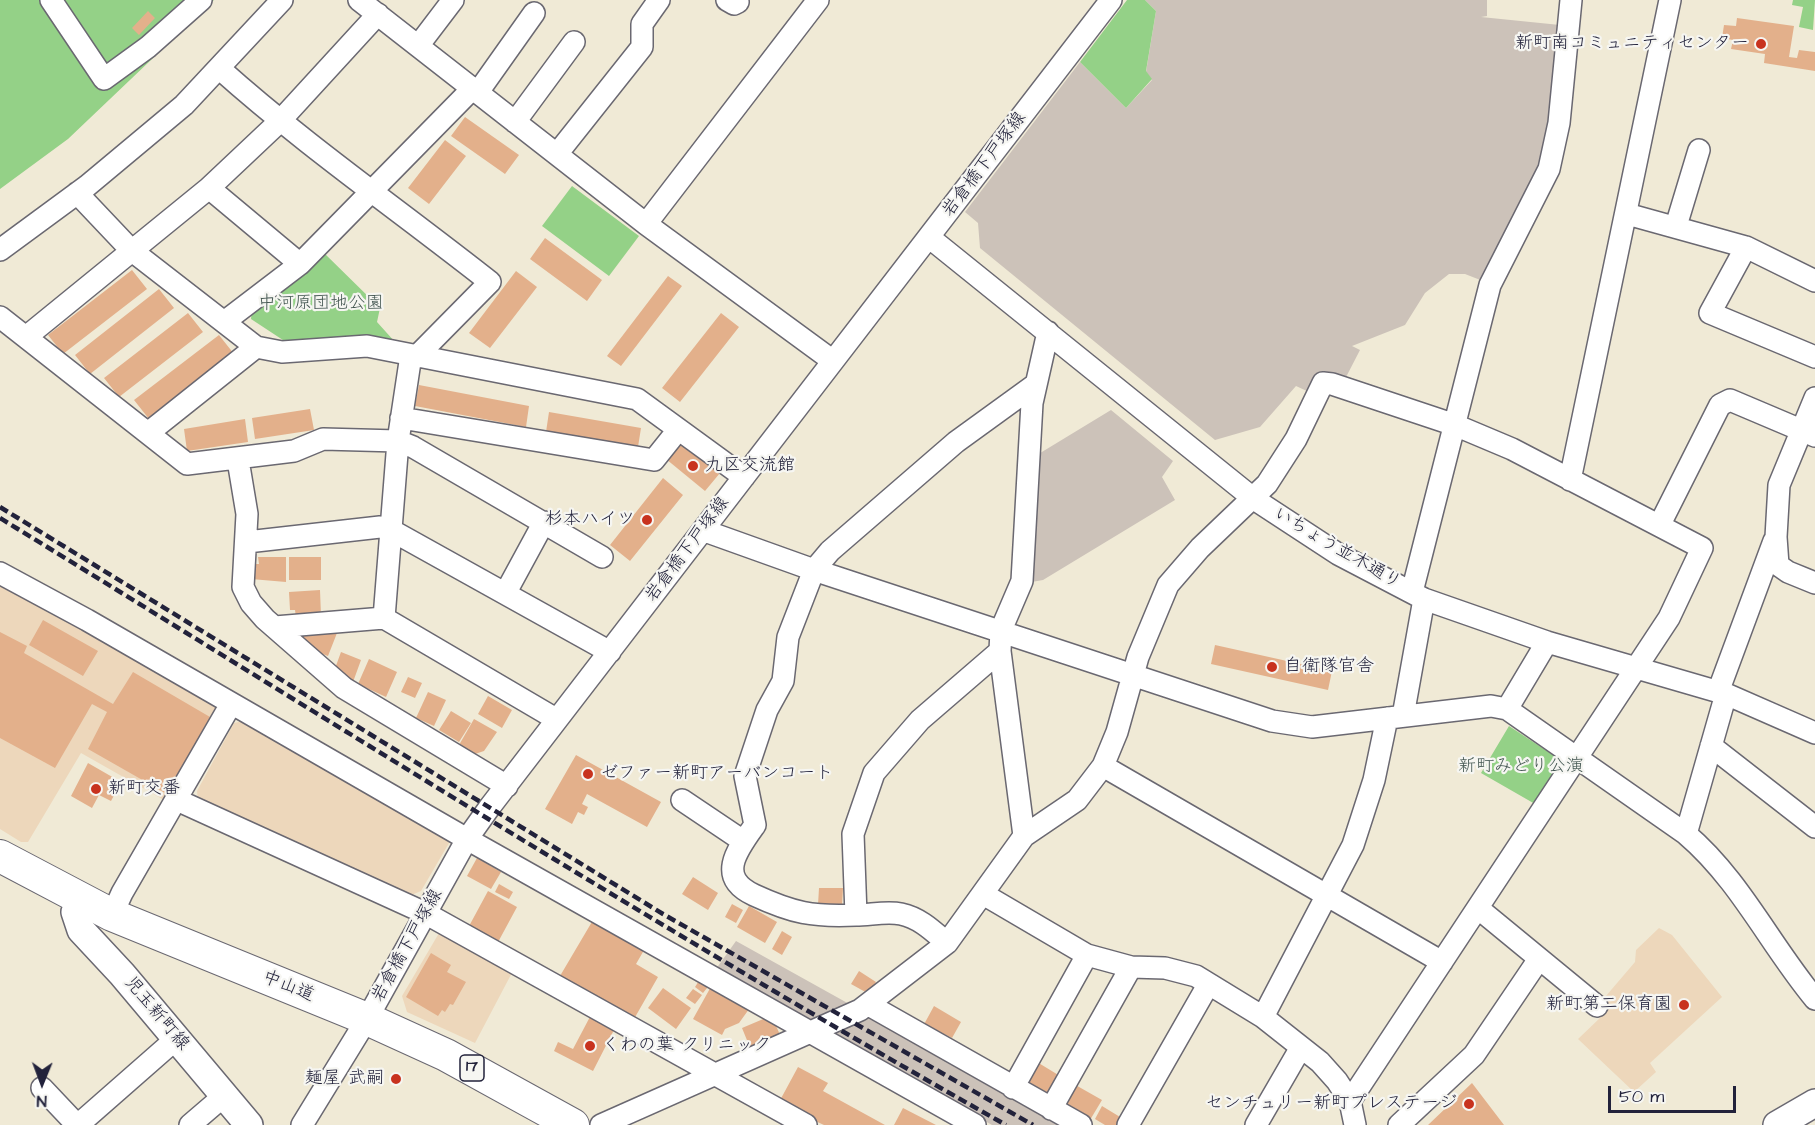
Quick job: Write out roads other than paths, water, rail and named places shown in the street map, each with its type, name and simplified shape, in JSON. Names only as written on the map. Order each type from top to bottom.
[{"type":"highway","name":"中山道","points":[[0,856],[112,915],[367,1019],[484,1074],[573,1125]]},
{"type":"main road","name":"児玉新町線","points":[[81,900],[75,912],[81,930],[122,974],[249,1125]]},
{"type":"main road","points":[[1777,1125],[1815,1103]]},
{"type":"street","points":[[51,0],[104,79],[148,46],[199,0]]},
{"type":"street","points":[[0,250],[76,193],[184,105],[282,0]]},
{"type":"street","points":[[359,0],[646,224],[834,361]]},
{"type":"street","points":[[418,46],[453,0]]},
{"type":"street","points":[[557,154],[642,47],[642,24],[659,0]]},
{"type":"street","points":[[646,224],[818,0]]},
{"type":"street","name":"岩倉橋下戸塚線","points":[[302,1125],[367,1019],[467,839],[556,719],[705,531],[744,477],[1111,0]]},
{"type":"street","points":[[1263,1017],[1353,845],[1395,717],[1418,595],[1455,425],[1490,285],[1549,169],[1559,123],[1571,0]]},
{"type":"street","points":[[1570,480],[1670,0]]},
{"type":"street","points":[[224,322],[300,264],[475,90],[534,13]]},
{"type":"street","points":[[26,337],[209,188],[279,122],[378,14]]},
{"type":"street","points":[[515,122],[574,42]]},
{"type":"street","points":[[220,69],[279,122],[373,190],[490,282],[415,355],[398,441],[389,529],[384,618]]},
{"type":"street","points":[[1676,226],[1699,150]]},
{"type":"street","points":[[209,188],[300,264]]},
{"type":"street","points":[[76,193],[131,250],[256,347],[282,352],[367,346],[638,399],[744,477]]},
{"type":"street","points":[[1627,214],[1746,247],[1813,274]]},
{"type":"street","name":"いちょう並木通り","points":[[930,237],[1254,499],[1338,554],[1418,595],[1547,642],[1722,693],[1815,733]]},
{"type":"street","points":[[1746,247],[1710,312],[1815,357]]},
{"type":"street","points":[[0,317],[187,464],[238,460],[294,451],[323,439],[398,441],[413,447],[602,557]]},
{"type":"street","points":[[856,915],[853,834],[874,773],[920,720],[1000,640],[1023,581],[1036,384],[1048,332]]},
{"type":"street","points":[[148,433],[256,347]]},
{"type":"street","points":[[602,1125],[869,1005],[947,943],[1024,836],[1077,800],[1103,766],[1118,732],[1133,673],[1168,585],[1200,548],[1254,499],[1296,439],[1323,383],[1455,425],[1512,449],[1702,548],[1669,618],[1638,667],[1350,1101]]},
{"type":"street","points":[[947,943],[919,919],[900,913],[808,915],[787,910],[740,888],[732,872],[735,852],[755,825],[746,776],[767,710],[783,681],[788,637],[814,570],[830,551],[956,442],[1036,384]]},
{"type":"street","points":[[1815,398],[1808,434],[1779,485],[1776,537],[1778,565],[1788,573],[1815,583]]},
{"type":"street","points":[[1660,525],[1720,405],[1730,400],[1808,434]]},
{"type":"street","points":[[401,418],[654,460],[678,430]]},
{"type":"street","points":[[238,460],[246,514],[247,542],[243,587],[251,603],[275,627],[362,700],[507,786]]},
{"type":"street","points":[[506,592],[544,522]]},
{"type":"street","points":[[247,542],[380,527],[389,529],[506,592],[610,652]]},
{"type":"street","points":[[705,531],[1000,640],[1133,673],[1272,721],[1312,727],[1491,706],[1507,709],[1707,851],[1744,897],[1815,999]]},
{"type":"street","points":[[1686,834],[1711,746],[1722,693],[1776,537]]},
{"type":"street","points":[[0,573],[87,620],[467,839],[975,1125]]},
{"type":"street","points":[[275,627],[384,618],[556,719]]},
{"type":"street","points":[[1000,640],[1024,836]]},
{"type":"street","points":[[1507,709],[1547,642]]},
{"type":"street","points":[[112,915],[122,893],[231,704]]},
{"type":"street","points":[[1711,746],[1815,827]]},
{"type":"street","points":[[1103,766],[1442,962]]},
{"type":"street","points":[[177,800],[426,913],[806,1125]]},
{"type":"street","points":[[682,800],[743,841]]},
{"type":"street","points":[[983,894],[1087,955],[1131,967],[1165,968],[1197,976],[1208,985],[1263,1017],[1320,1062],[1350,1101],[1355,1125]]},
{"type":"street","points":[[1479,909],[1597,1006]]},
{"type":"street","points":[[1013,1088],[1087,955]]},
{"type":"street","points":[[1399,1125],[1474,1055],[1539,959]]},
{"type":"street","points":[[1051,1109],[1131,967]]},
{"type":"street","points":[[1128,1125],[1208,985]]},
{"type":"street","points":[[869,1005],[1081,1125]]},
{"type":"street","points":[[42,1088],[78,1125],[176,1039]]},
{"type":"street","points":[[1256,1125],[1300,1048]]},
{"type":"street","points":[[190,1125],[225,1095]]},
{"type":"railway","points":[[0,507],[663,914],[1033,1125]]},
{"type":"railway","points":[[0,518],[626,903],[1006,1125]]},
{"type":"place","name":"新町南コミュニティセンター","points":[[1761,44]]},
{"type":"place","name":"九区交流館","points":[[693,466]]},
{"type":"place","name":"杉本ハイツ","points":[[647,520]]},
{"type":"place","name":"自衛隊官舎","points":[[1272,667]]},
{"type":"place","name":"ゼファー新町アーバンコート","points":[[588,774]]},
{"type":"place","name":"新町交番","points":[[96,789]]},
{"type":"place","name":"新町第二保育園","points":[[1684,1005]]},
{"type":"place","name":"くわの葉 クリニック","points":[[590,1046]]},
{"type":"place","name":"麺屋 武嗣","points":[[396,1079]]},
{"type":"place","name":"センチュリー新町プレステージ","points":[[1469,1104]]},
{"type":"park label","name":"中河原団地公園","points":[[321,304]]},
{"type":"park label","name":"新町みどり公演","points":[[1521,767]]}]
